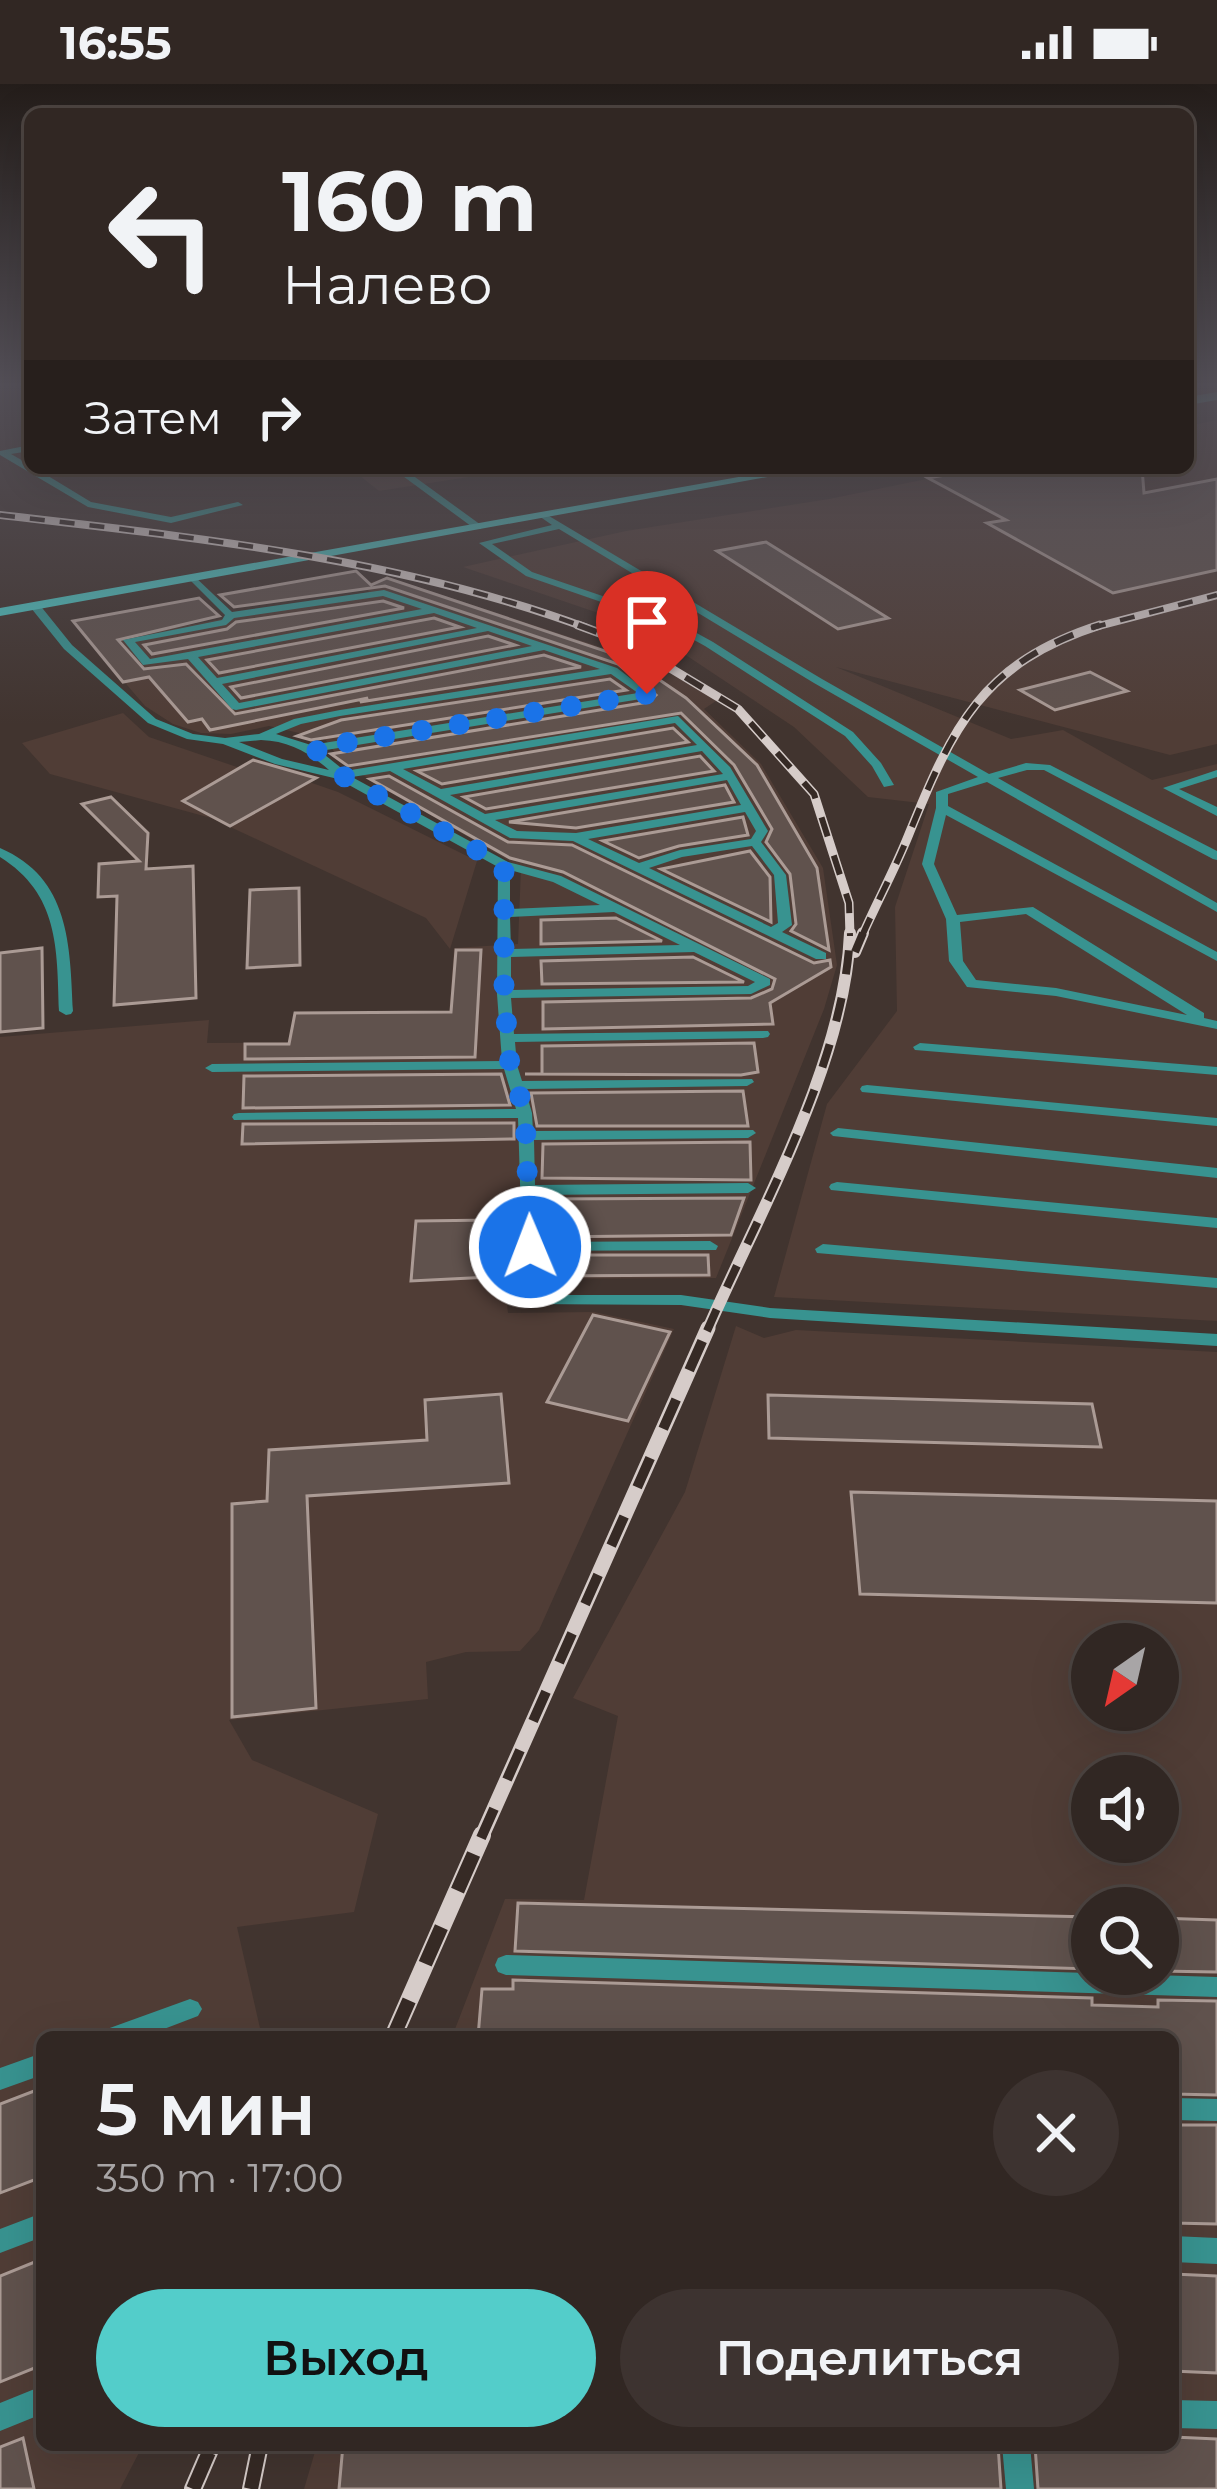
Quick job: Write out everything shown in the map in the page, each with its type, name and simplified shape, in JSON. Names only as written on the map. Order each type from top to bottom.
[{"type":"street","points":[[0,612],[637,499]]},
{"type":"lane","points":[[80,499],[172,520],[238,506]]},
{"type":"lane","points":[[439,499],[478,527]]},
{"type":"lane","points":[[544,516],[984,777],[1217,908]]},
{"type":"lane","points":[[560,526],[484,543],[530,574],[669,622],[709,644],[849,734],[878,765],[888,785]]},
{"type":"lane","points":[[194,578],[230,615]]},
{"type":"lane","points":[[230,615],[384,593],[614,670],[647,694],[314,748],[264,735]]},
{"type":"lane","points":[[35,606],[68,647],[152,721],[190,737],[225,741],[279,762],[343,776],[678,719],[730,776],[762,831],[754,842],[680,854],[636,868]]},
{"type":"lane","points":[[230,615],[226,622],[128,640],[147,663],[434,610]]},
{"type":"lane","points":[[215,682],[488,628]]},
{"type":"lane","points":[[191,655],[236,707],[544,647]]},
{"type":"lane","points":[[225,741],[340,713],[614,670]]},
{"type":"lane","points":[[439,793],[705,746]]},
{"type":"lane","points":[[314,748],[343,776],[504,865],[557,880],[764,982],[751,990],[504,994]]},
{"type":"lane","points":[[392,766],[514,835],[575,837],[747,808]]},
{"type":"lane","points":[[1214,1024],[1056,992],[971,984],[956,962],[953,919],[928,864],[942,792],[1026,766],[1046,766],[1217,856]]},
{"type":"lane","points":[[1217,773],[1169,788],[1217,812]]},
{"type":"lane","points":[[483,818],[730,776]]},
{"type":"lane","points":[[942,808],[1217,957]]},
{"type":"lane","points":[[575,837],[821,956]]},
{"type":"lane","points":[[754,842],[780,875],[785,926],[772,932]]},
{"type":"lane","points":[[0,852],[21,862],[61,917],[66,1011]]},
{"type":"lane","points":[[504,865],[504,994],[510,1065],[525,1113],[523,1162],[529,1190],[530,1247],[710,1246]]},
{"type":"lane","points":[[506,913],[616,909]]},
{"type":"lane","points":[[953,919],[1028,910],[1214,1024]]},
{"type":"lane","points":[[506,952],[698,949]]},
{"type":"lane","points":[[508,1037],[763,1034]]},
{"type":"lane","points":[[920,1047],[1217,1071]]},
{"type":"lane","points":[[212,1068],[510,1065]]},
{"type":"lane","points":[[516,1085],[747,1082]]},
{"type":"lane","points":[[867,1089],[930,1092],[1008,1106],[1217,1122]]},
{"type":"lane","points":[[239,1118],[525,1113]]},
{"type":"lane","points":[[526,1136],[748,1133]]},
{"type":"lane","points":[[838,1133],[1217,1173]]},
{"type":"lane","points":[[837,1187],[1217,1222]]},
{"type":"lane","points":[[529,1190],[748,1188]]},
{"type":"lane","points":[[823,1249],[1217,1283]]},
{"type":"lane","points":[[531,1300],[681,1300],[793,1315],[1217,1340]]},
{"type":"lane","points":[[506,1966],[1217,1987]]},
{"type":"lane","points":[[131,2031],[190,2009]]},
{"type":"lane","points":[[0,2079],[36,2066]]},
{"type":"lane","points":[[1179,2109],[1217,2110]]},
{"type":"lane","points":[[0,2241],[36,2226]]},
{"type":"lane","points":[[1179,2249],[1217,2251]]},
{"type":"lane","points":[[0,2417],[36,2402]]},
{"type":"lane","points":[[1179,2414],[1217,2415]]},
{"type":"lane","points":[[1017,2451],[1020,2489]]},
{"type":"shaded area","points":[[828,499],[1217,499],[1217,744],[1170,755],[836,667],[1011,739],[1063,730],[1152,780],[1217,764],[1217,1321],[774,1297],[827,1104],[897,1011],[895,907],[929,804],[868,797],[794,727],[648,630],[463,567],[626,531]]},
{"type":"shaded area","points":[[387,577],[657,662],[708,691],[716,701],[704,709],[761,764],[823,868],[837,965],[824,1009],[716,1278],[504,1279],[508,1313],[594,1312],[674,1329],[539,1630],[520,1651],[466,1652],[426,1662],[428,1699],[229,1720],[252,1760],[378,1814],[354,1912],[237,1927],[261,2031],[36,2031],[36,2451],[140,2451],[120,2489],[0,2489],[0,1037],[209,1020],[207,1043],[447,1042],[454,948],[518,944],[521,868],[342,763],[325,739],[269,726],[231,734],[201,733],[173,724],[145,706],[91,643],[369,592],[363,585]]},
{"type":"shaded area","points":[[123,713],[149,737],[269,778],[280,772],[338,792],[477,861],[450,949],[426,918],[211,818],[50,774],[22,743]]},
{"type":"shaded area","points":[[736,1326],[764,1338],[796,1330],[1217,1352],[1217,2489],[304,2489],[315,2451],[1179,2451],[1179,2031],[454,2031],[505,1899],[584,1900],[618,1716],[573,1698],[685,1492]]},
{"type":"building","points":[[967,499],[1217,499],[1217,570],[1113,593],[987,523],[1006,520]]},
{"type":"building","points":[[766,542],[888,618],[838,629],[717,551]]},
{"type":"building","points":[[356,571],[371,585],[387,578],[629,659],[686,698],[757,765],[817,868],[829,950],[791,931],[796,924],[790,874],[766,842],[772,829],[734,765],[681,713],[348,766],[331,754],[648,702],[656,695],[618,664],[385,586],[234,607],[220,595]]},
{"type":"building","points":[[199,598],[219,616],[118,640],[144,669],[186,664],[235,714],[544,655],[581,667],[360,702],[368,698],[210,730],[202,719],[188,722],[149,677],[123,682],[73,621]]},
{"type":"building","points":[[383,601],[404,608],[152,654],[144,645],[227,629],[236,622]]},
{"type":"building","points":[[434,618],[460,627],[219,673],[207,660]]},
{"type":"building","points":[[488,636],[515,645],[241,698],[231,687]]},
{"type":"building","points":[[1090,672],[1127,691],[1055,710],[1020,690]]},
{"type":"building","points":[[610,679],[626,690],[311,740],[297,736],[341,720]]},
{"type":"building","points":[[673,728],[688,742],[442,784],[417,771]]},
{"type":"building","points":[[700,756],[714,771],[486,809],[464,797]]},
{"type":"building","points":[[253,760],[316,778],[230,826],[183,801]]},
{"type":"building","points":[[389,776],[508,842],[572,845],[814,963],[830,960],[831,967],[770,1003],[773,1024],[543,1029],[543,1002],[751,998],[772,989],[775,979],[563,872],[510,858],[370,779]]},
{"type":"building","points":[[725,785],[734,802],[576,828],[509,822]]},
{"type":"building","points":[[111,797],[148,833],[146,869],[193,866],[196,998],[114,1005],[117,896],[98,897],[99,864],[139,861],[82,804]]},
{"type":"building","points":[[743,817],[748,835],[639,858],[603,841]]},
{"type":"building","points":[[750,851],[770,877],[771,922],[661,869]]},
{"type":"building","points":[[299,888],[300,965],[247,968],[250,890]]},
{"type":"building","points":[[616,918],[662,941],[541,944],[541,920]]},
{"type":"building","points":[[42,948],[43,1028],[0,1032],[0,953]]},
{"type":"building","points":[[456,950],[481,950],[475,1057],[245,1059],[245,1044],[289,1044],[295,1013],[451,1012]]},
{"type":"building","points":[[693,957],[744,982],[542,984],[541,961]]},
{"type":"building","points":[[754,1043],[758,1072],[741,1075],[525,1074],[542,1074],[542,1046]]},
{"type":"building","points":[[501,1074],[510,1105],[243,1108],[244,1076]]},
{"type":"building","points":[[743,1091],[748,1126],[537,1126],[531,1093]]},
{"type":"building","points":[[514,1123],[514,1139],[242,1144],[243,1124]]},
{"type":"building","points":[[750,1142],[751,1180],[542,1178],[543,1144]]},
{"type":"building","points":[[744,1198],[731,1235],[544,1237],[545,1199]]},
{"type":"building","points":[[493,1220],[490,1277],[411,1281],[416,1221]]},
{"type":"building","points":[[544,1255],[708,1255],[709,1275],[543,1276]]},
{"type":"building","points":[[593,1315],[670,1332],[628,1421],[547,1402]]},
{"type":"building","points":[[501,1394],[509,1483],[307,1496],[316,1708],[232,1717],[232,1504],[267,1501],[269,1450],[427,1440],[425,1400]]},
{"type":"building","points":[[768,1395],[1092,1404],[1101,1447],[769,1438]]},
{"type":"building","points":[[851,1492],[1217,1501],[1217,1603],[860,1594]]},
{"type":"building","points":[[518,1903],[1071,1916],[1071,1968],[515,1951]]},
{"type":"building","points":[[1179,1919],[1217,1920],[1217,1972],[1179,1971]]},
{"type":"building","points":[[513,1980],[1092,1998],[1092,2005],[1158,2007],[1158,2000],[1217,2001],[1217,2095],[1179,2094],[1179,2031],[478,2031],[482,1989],[513,1989]]},
{"type":"building","points":[[36,2090],[36,2179],[0,2193],[0,2104]]},
{"type":"building","points":[[1179,2125],[1217,2125],[1217,2224],[1179,2223]]},
{"type":"building","points":[[36,2261],[36,2367],[0,2382],[0,2276]]},
{"type":"building","points":[[1179,2274],[1217,2276],[1217,2373],[1179,2371]]},
{"type":"building","points":[[1179,2437],[1217,2439],[1217,2489],[1038,2489],[1035,2451],[1179,2451]]},
{"type":"building","points":[[23,2438],[34,2489],[0,2489],[0,2447]]},
{"type":"building","points":[[342,2451],[998,2451],[1001,2489],[339,2489]]},
{"type":"railway","points":[[0,515],[223,542],[371,568],[444,584],[587,628]]},
{"type":"railway","points":[[1094,627],[1217,595]]},
{"type":"railway","points":[[578,625],[632,645],[738,709],[814,794],[849,903],[850,934]]},
{"type":"railway","points":[[1094,627],[1100,625]]},
{"type":"railway","points":[[862,936],[941,761],[977,703],[1027,658],[1094,627]]},
{"type":"railway","points":[[855,952],[863,933]]},
{"type":"railway","points":[[707,1331],[816,1085],[845,983],[850,934]]},
{"type":"railway","points":[[481,1838],[708,1328]]},
{"type":"railway","points":[[396,2031],[482,1835]]},
{"type":"railway","points":[[193,2489],[209,2451]]},
{"type":"railway","points":[[251,2489],[259,2451]]},
{"type":"route","points":[[530,1247],[529,1190],[523,1162],[525,1113],[510,1065],[504,994],[504,865],[343,776],[314,748],[647,694]]}]
